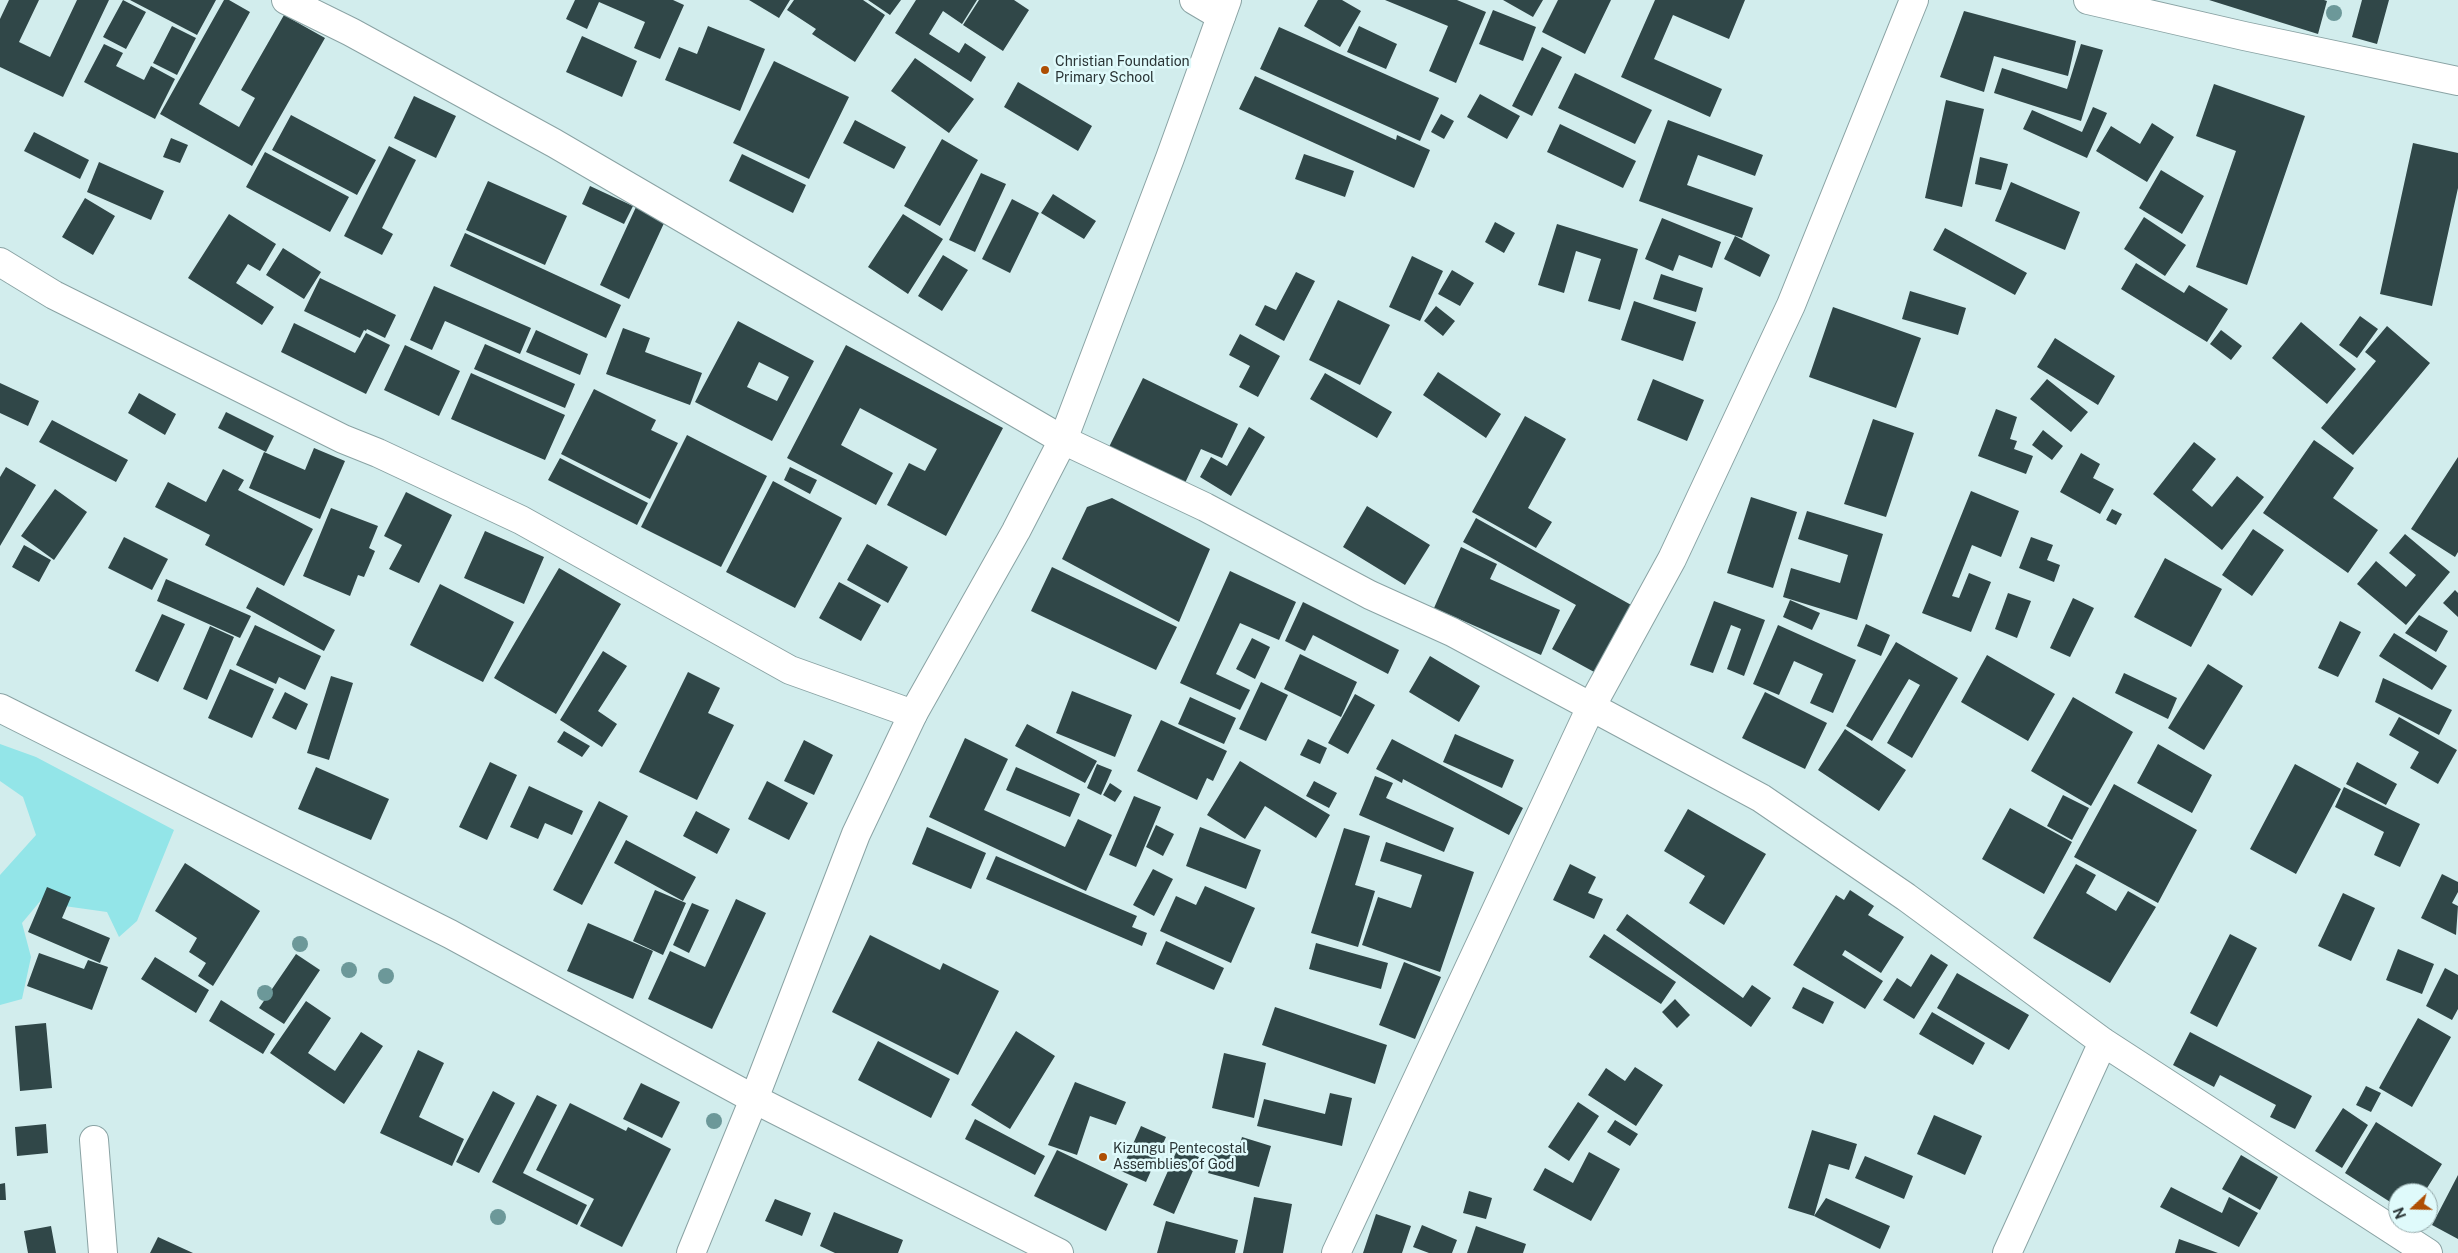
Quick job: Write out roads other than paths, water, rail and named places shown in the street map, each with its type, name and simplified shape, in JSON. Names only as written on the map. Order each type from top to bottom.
[{"type":"street","points":[[286,0],[352,32],[554,143],[1063,440],[1205,507],[1370,595],[1452,632],[1761,798],[1906,897],[2104,1042],[2428,1253]]},
{"type":"street","points":[[691,1253],[754,1099],[856,834],[913,714],[1016,531],[1063,440],[1170,158],[1224,8],[1194,0]]},
{"type":"street","points":[[1336,1253],[1591,707],[1672,559],[1791,305],[1914,0]]},
{"type":"street","points":[[2088,0],[2141,5],[2244,36],[2458,80]]},
{"type":"street","points":[[0,262],[54,295],[326,431],[378,452],[521,520],[790,670],[913,714]]},
{"type":"street","points":[[0,708],[450,934],[754,1099],[1059,1253]]},
{"type":"street","points":[[2007,1253],[2104,1042]]},
{"type":"street","points":[[94,1140],[103,1253]]},
{"type":"place","name":"Christian Foundation Primary School","points":[[1045,70]]},
{"type":"place","name":"Kizungu Pentecostal Assemblies of God","points":[[1103,1157]]}]
